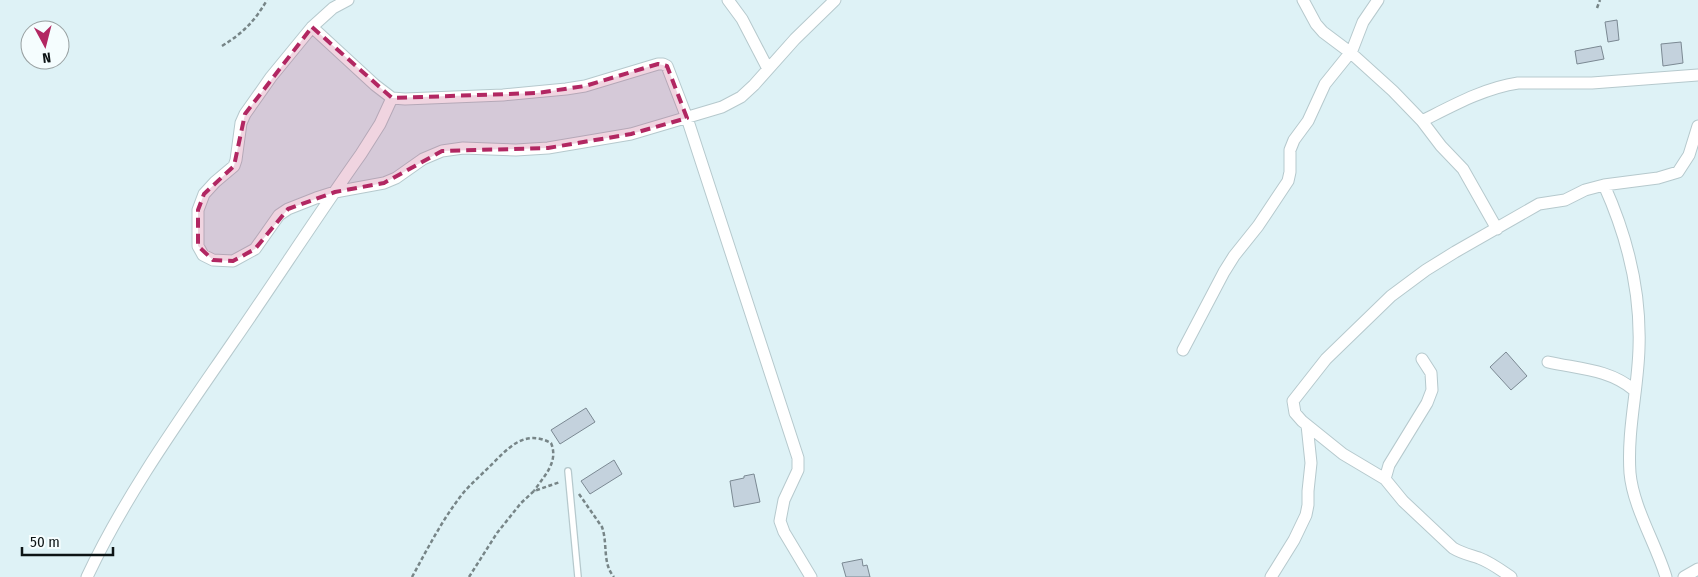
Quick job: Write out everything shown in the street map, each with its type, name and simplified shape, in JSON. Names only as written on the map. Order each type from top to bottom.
[{"type":"street","points":[[348,0],[334,8],[312,27],[271,77],[245,114],[241,123],[234,166],[204,194],[198,210],[198,246],[203,255],[213,260],[233,261],[255,249],[279,215],[288,209],[335,192],[384,183],[396,178],[423,159],[442,151],[463,148],[516,150],[548,148],[631,134],[722,107],[741,97],[795,39],[835,0]]},
{"type":"street","points":[[728,0],[742,19],[768,69]]},
{"type":"street","points":[[1303,0],[1316,24],[1323,32],[1393,91],[1422,121],[1441,146],[1463,169],[1497,229]]},
{"type":"street","points":[[1183,350],[1224,272],[1288,181],[1290,150],[1294,140],[1308,121],[1326,84],[1350,53],[1363,22],[1378,0]]},
{"type":"street","points":[[312,27],[374,86],[392,98],[405,99],[546,92],[585,86],[646,67],[663,64],[668,66],[687,118],[798,458],[798,470],[784,500],[780,521],[784,532],[811,577]]},
{"type":"street","points":[[1422,121],[1459,102],[1505,85],[1618,82],[1698,75]]},
{"type":"street","points":[[87,577],[109,534],[152,464],[380,124],[392,98]]},
{"type":"street","points":[[1511,577],[1480,558],[1462,554],[1453,548],[1403,501],[1385,478],[1343,454],[1307,425],[1295,413],[1293,401],[1326,359],[1391,296],[1426,270],[1539,204],[1565,200],[1585,190],[1604,185],[1658,178],[1678,172],[1689,155],[1698,126]]},
{"type":"street","points":[[1604,185],[1616,212],[1630,261],[1639,307],[1639,349],[1630,443],[1630,474],[1636,500],[1666,577]]},
{"type":"street","points":[[1385,478],[1389,465],[1427,403],[1432,390],[1431,373],[1422,359]]},
{"type":"street","points":[[1548,362],[1599,371],[1616,377],[1634,390]]},
{"type":"street","points":[[1271,577],[1294,540],[1306,515],[1311,463],[1307,425]]},
{"type":"street","points":[[1684,577],[1698,569]]},
{"type":"lane","points":[[568,471],[578,577]]},
{"type":"path","points":[[222,46],[240,35],[251,24],[266,0]]},
{"type":"path","points":[[1597,8],[1600,0]]},
{"type":"path","points":[[412,577],[441,525],[464,492],[513,444],[525,439],[544,439],[551,443],[554,454],[549,470],[534,491],[521,503],[497,533],[468,577]]},
{"type":"path","points":[[534,491],[569,480],[602,527],[606,562],[608,569],[614,577]]},
{"type":"highlighted area","points":[[312,27],[392,98],[537,93],[585,86],[658,64],[667,66],[687,118],[631,134],[548,148],[442,151],[384,183],[335,192],[288,209],[255,249],[233,261],[213,260],[198,246],[198,210],[204,194],[234,166],[245,114]]},
{"type":"building","points":[[1617,20],[1619,40],[1608,42],[1605,22]]},
{"type":"building","points":[[1681,42],[1683,63],[1663,66],[1661,44]]},
{"type":"building","points":[[1601,46],[1604,59],[1577,64],[1575,51]]},
{"type":"building","points":[[1506,352],[1527,376],[1511,390],[1490,367]]},
{"type":"building","points":[[586,408],[595,422],[560,444],[551,430]]},
{"type":"building","points":[[614,460],[622,474],[590,494],[581,481]]},
{"type":"building","points":[[754,474],[760,502],[734,507],[730,481]]},
{"type":"building","points":[[862,559],[863,566],[867,565],[870,577],[846,577],[842,563]]}]
